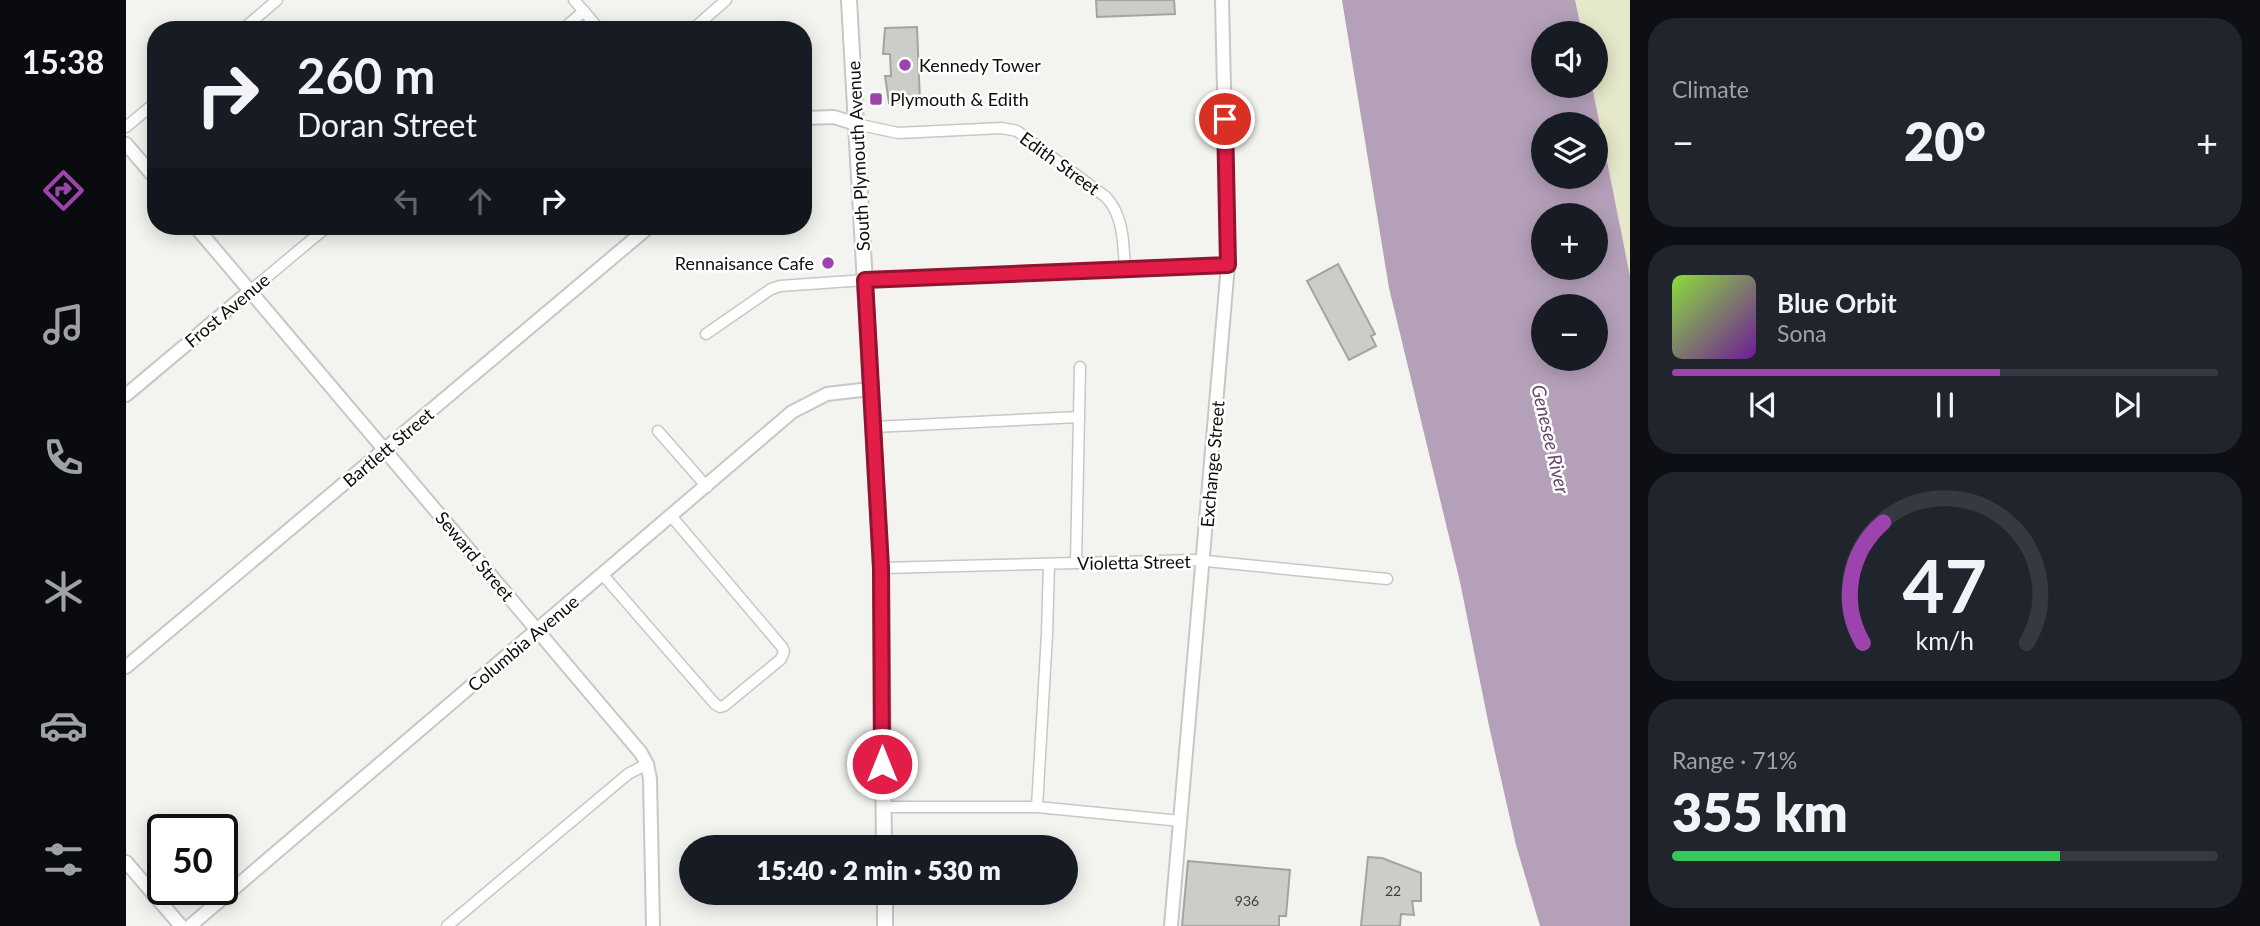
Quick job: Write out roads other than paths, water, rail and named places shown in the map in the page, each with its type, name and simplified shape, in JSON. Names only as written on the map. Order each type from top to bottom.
[{"type":"main road","name":"South Plymouth Avenue","points":[[849,4],[881,568],[884,835]]},
{"type":"main road","points":[[885,905],[885,926]]},
{"type":"street","points":[[252,21],[277,0]]},
{"type":"street","points":[[574,0],[592,21]]},
{"type":"street","points":[[702,21],[726,0]]},
{"type":"street","name":"Exchange Street","points":[[1171,926],[1228,265],[1222,0]]},
{"type":"street","points":[[572,21],[584,11]]},
{"type":"street","points":[[126,127],[147,110]]},
{"type":"street","points":[[812,118],[834,117],[856,124]]},
{"type":"street","name":"Edith Street","points":[[856,124],[898,132],[1002,128],[1017,131],[1107,197],[1116,208],[1121,224],[1125,268]]},
{"type":"street","points":[[126,144],[147,168]]},
{"type":"street","name":"Seward Street","points":[[203,235],[637,747],[647,764],[650,779],[653,926]]},
{"type":"street","name":"Frost Avenue","points":[[126,395],[317,235]]},
{"type":"street","name":"Bartlett Street","points":[[126,667],[639,235]]},
{"type":"street","points":[[706,334],[775,287],[865,280],[1228,265]]},
{"type":"street","points":[[1076,563],[1080,367]]},
{"type":"street","name":"Columbia Avenue","points":[[190,926],[792,412],[827,394],[870,388]]},
{"type":"street","points":[[874,427],[1079,417]]},
{"type":"street","points":[[658,430],[707,487]]},
{"type":"street","points":[[603,575],[720,708],[781,659],[784,651],[671,517]]},
{"type":"street","name":"Violetta Street","points":[[881,568],[1203,561],[1387,579]]},
{"type":"street","points":[[1037,807],[1049,564]]},
{"type":"street","points":[[447,926],[628,774],[647,764]]},
{"type":"street","points":[[883,807],[1037,807],[1181,821]]},
{"type":"street","points":[[126,862],[181,926]]},
{"type":"water","name":"Genesee River","points":[[1342,0],[1575,0],[1579,21],[1531,21],[1531,98],[1594,98],[1597,112],[1531,112],[1531,189],[1608,189],[1608,166],[1630,276],[1630,926],[1540,926],[1516,845],[1460,582],[1389,288]]},
{"type":"place","name":"Kennedy Tower","points":[[905,65]]},
{"type":"place","name":"Plymouth & Edith","points":[[876,99]]},
{"type":"place","name":"Rennaisance Cafe","points":[[828,263]]}]
